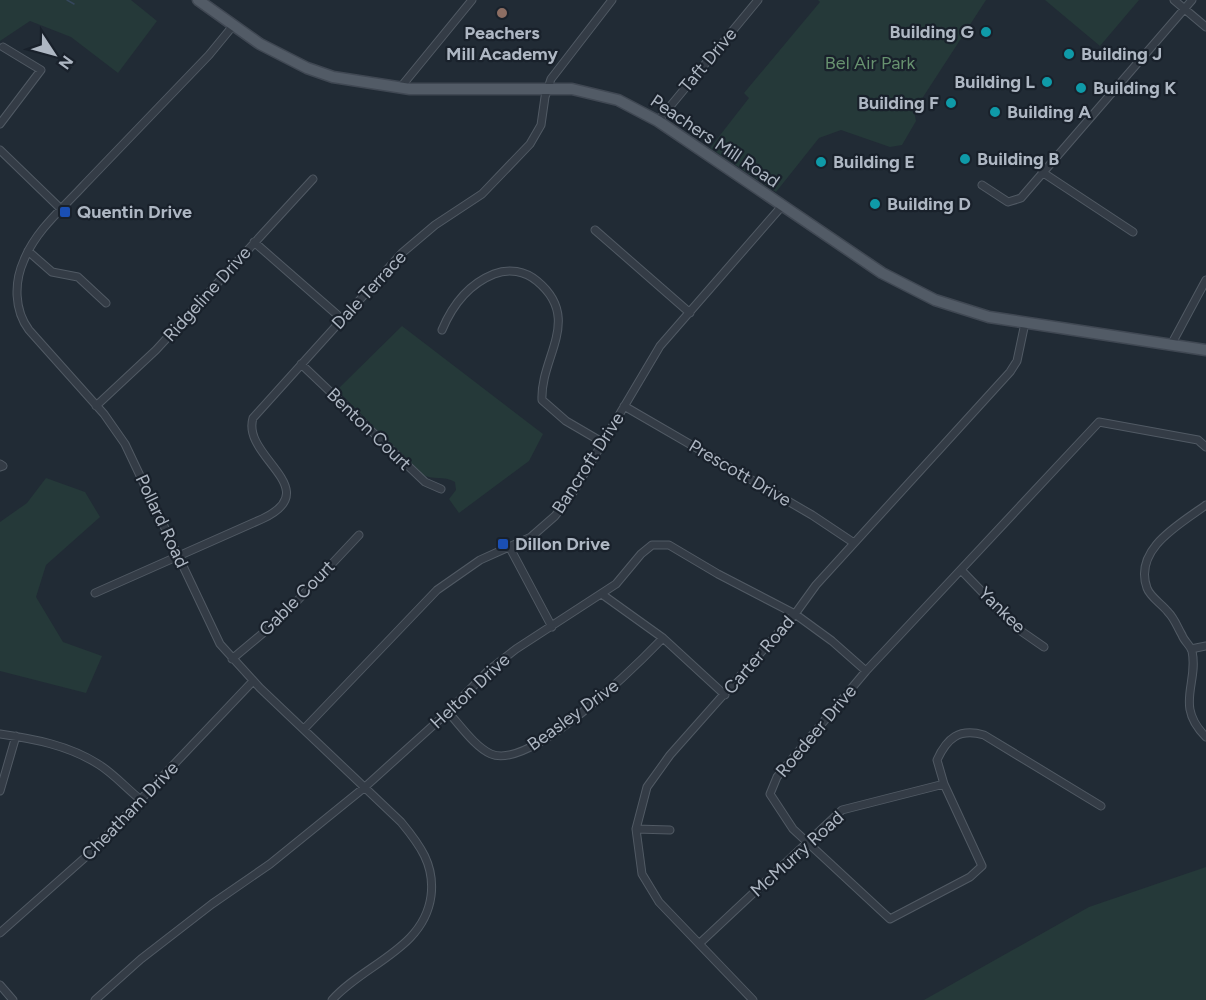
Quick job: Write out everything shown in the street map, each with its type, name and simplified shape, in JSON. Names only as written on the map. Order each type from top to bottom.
[{"type":"main road","name":"Peachers Mill Road","points":[[198,0],[232,27],[307,68],[333,77],[400,88],[547,88],[601,94],[632,106],[658,121],[871,266],[914,291],[955,308],[1025,323],[1206,350]]},
{"type":"street","points":[[400,88],[472,0]]},
{"type":"street","name":"Dale Terrace","points":[[95,593],[269,516],[282,504],[285,497],[285,484],[254,443],[251,426],[259,409],[402,253],[435,225],[490,187],[530,144],[541,125],[547,88],[612,0]]},
{"type":"street","name":"Taft Drive","points":[[658,121],[758,0]]},
{"type":"street","points":[[1174,0],[1206,27]]},
{"type":"street","points":[[982,185],[1008,202],[1015,202],[1192,0]]},
{"type":"street","name":"Pollard Road","points":[[232,27],[201,64],[61,209],[28,251],[17,284],[22,319],[125,444],[180,556],[211,627],[232,658],[253,681],[401,822],[428,860],[433,880],[429,911],[414,936],[332,1000]]},
{"type":"street","points":[[0,124],[41,70],[3,46]]},
{"type":"street","points":[[0,150],[61,209]]},
{"type":"street","points":[[1042,172],[1133,232]]},
{"type":"street","name":"Ridgeline Drive","points":[[96,406],[156,350],[313,178]]},
{"type":"street","name":"Bancroft Drive","points":[[304,729],[437,590],[480,560],[510,548],[538,532],[561,509],[654,355],[782,206]]},
{"type":"street","points":[[595,230],[690,313]]},
{"type":"street","points":[[254,242],[342,319]]},
{"type":"street","points":[[28,251],[52,272],[78,278],[106,303]]},
{"type":"street","points":[[442,330],[450,310],[463,296],[495,274],[513,270],[530,275],[546,288],[556,307],[559,324],[555,348],[542,388],[542,400],[566,421],[602,442]]},
{"type":"street","points":[[1171,345],[1206,280]]},
{"type":"street","name":"Carter Road","points":[[753,1000],[659,902],[642,874],[636,829],[647,787],[670,755],[795,614],[816,585],[1010,372],[1017,361],[1025,323]]},
{"type":"street","name":"Benton Court","points":[[301,364],[425,482],[441,489]]},
{"type":"street","name":"Prescott Drive","points":[[624,406],[812,515],[854,543]]},
{"type":"street","name":"Roedeer Drive","points":[[1101,806],[984,735],[971,731],[958,733],[944,744],[937,760],[944,784],[982,867],[970,877],[890,919],[793,829],[770,794],[777,777],[866,672],[1099,422],[1198,440],[1206,447]]},
{"type":"street","points":[[1206,505],[1160,542],[1147,557],[1145,574],[1147,590],[1172,617],[1191,649],[1188,694],[1190,709],[1194,726],[1206,737]]},
{"type":"street","name":"Gable Court","points":[[232,658],[281,618],[359,535]]},
{"type":"street","name":"Helton Drive","points":[[95,1000],[141,960],[212,904],[270,864],[365,787],[448,712],[489,670],[516,649],[603,595],[652,545],[669,545],[718,574],[795,614],[832,641],[866,672]]},
{"type":"street","points":[[510,548],[552,627]]},
{"type":"street","name":"Yankee","points":[[962,571],[1018,629],[1044,647]]},
{"type":"street","points":[[603,595],[663,638],[725,695]]},
{"type":"street","name":"Beasley Drive","points":[[448,712],[491,754],[507,756],[520,754],[586,710],[627,675],[663,638]]},
{"type":"street","points":[[1191,649],[1206,646]]},
{"type":"street","name":"Cheatham Drive","points":[[0,933],[67,875],[253,681]]},
{"type":"street","points":[[0,734],[54,744],[99,765],[141,800]]},
{"type":"street","points":[[0,792],[16,736]]},
{"type":"street","name":"McMurry Road","points":[[700,943],[806,841],[842,810],[944,784]]},
{"type":"street","points":[[636,829],[670,830]]},
{"type":"street","points":[[0,985],[13,1000]]},
{"type":"green space","points":[[0,0],[131,0],[157,21],[118,73],[71,37],[30,21],[0,41]]},
{"type":"green space","name":"Bel Air Park","points":[[818,0],[986,0],[914,111],[916,121],[902,145],[890,147],[841,130],[819,138],[776,192],[710,148],[749,98],[744,93],[820,2]]},
{"type":"green space","points":[[1045,0],[1139,0],[1100,46]]},
{"type":"green space","points":[[402,326],[543,434],[529,461],[459,513],[449,499],[456,490],[455,482],[421,474],[337,390]]},
{"type":"green space","points":[[46,478],[85,492],[100,517],[46,565],[36,597],[63,642],[102,656],[86,693],[0,671],[0,522],[27,503]]},
{"type":"green space","points":[[1206,867],[1206,1000],[924,1000],[1089,907]]},
{"type":"waterway","points":[[67,0],[74,4]]},
{"type":"place","name":"Peachers Mill Academy","points":[[502,13]]},
{"type":"place","name":"Building G","points":[[986,32]]},
{"type":"place","name":"Building J","points":[[1069,54]]},
{"type":"place","name":"Building L","points":[[1047,82]]},
{"type":"place","name":"Building K","points":[[1081,88]]},
{"type":"place","name":"Building F","points":[[951,103]]},
{"type":"place","name":"Building A","points":[[995,112]]},
{"type":"place","name":"Building B","points":[[965,159]]},
{"type":"place","name":"Building E","points":[[821,162]]},
{"type":"place","name":"Building D","points":[[875,204]]},
{"type":"place","name":"Quentin Drive","points":[[65,212]]},
{"type":"place","name":"Dillon Drive","points":[[503,544]]}]
